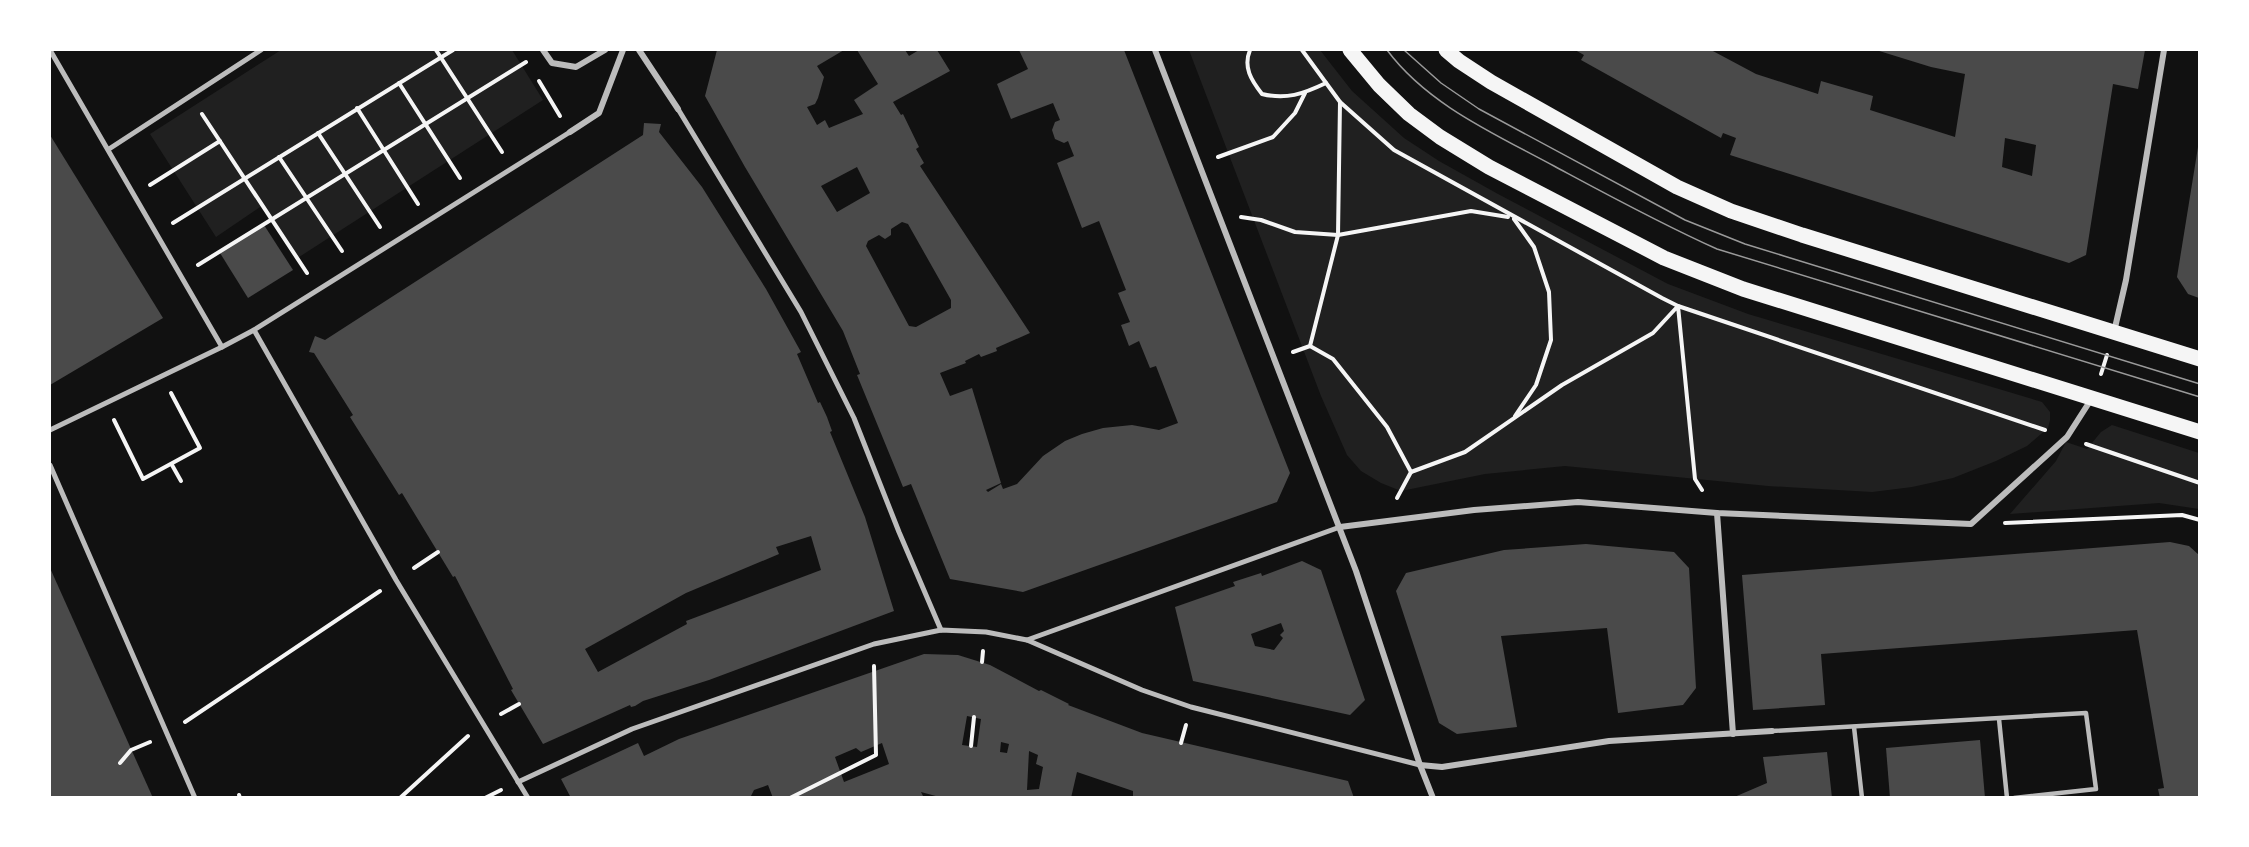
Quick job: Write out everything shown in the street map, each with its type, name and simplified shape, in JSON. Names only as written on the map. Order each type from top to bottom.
[{"type":"main road","points":[[1350,50],[1379,85],[1409,114],[1440,137],[1489,167],[1664,258],[1743,289],[2199,432]]},
{"type":"main road","points":[[1446,50],[1491,82],[1677,187],[1731,211],[2199,359]]},
{"type":"street","points":[[50,50],[109,148],[222,347]]},
{"type":"street","points":[[109,148],[261,50]]},
{"type":"street","points":[[543,50],[552,63],[576,67],[605,50]]},
{"type":"street","points":[[50,430],[254,330],[599,113],[623,50]]},
{"type":"street","points":[[639,50],[678,109],[801,312],[854,418],[941,630]]},
{"type":"street","points":[[1155,50],[1340,527],[1433,798]]},
{"type":"street","points":[[2114,333],[2126,280],[2164,50]]},
{"type":"street","points":[[254,330],[396,580],[528,798]]},
{"type":"street","points":[[1027,640],[1340,527],[1474,510],[1578,502],[1717,513],[1971,524],[2067,437],[2093,398]]},
{"type":"street","points":[[50,465],[195,798]]},
{"type":"street","points":[[1717,513],[1733,734]]},
{"type":"street","points":[[518,783],[632,729],[874,644],[941,630],[986,632],[1027,640],[1142,690],[1191,707],[1420,765],[1442,766],[1609,741],[1772,731]]},
{"type":"lane","points":[[1772,731],[2086,713],[2096,789],[2014,798]]},
{"type":"lane","points":[[1999,718],[2007,798]]},
{"type":"lane","points":[[1854,727],[1862,798]]},
{"type":"path","points":[[436,50],[491,135]]},
{"type":"path","points":[[157,233],[244,177],[453,50]]},
{"type":"path","points":[[1250,50],[1246,58],[1250,77],[1262,94],[1288,98],[1326,83]]},
{"type":"path","points":[[182,275],[527,61],[532,71]]},
{"type":"path","points":[[538,80],[570,132]]},
{"type":"path","points":[[399,83],[449,162]]},
{"type":"path","points":[[1199,165],[1273,137],[1295,113],[1305,93]]},
{"type":"path","points":[[190,96],[297,257]]},
{"type":"path","points":[[1310,346],[1338,235],[1340,102]]},
{"type":"path","points":[[357,108],[408,188]]},
{"type":"path","points":[[318,133],[369,210]]},
{"type":"path","points":[[135,194],[220,141]]},
{"type":"path","points":[[279,157],[333,237]]},
{"type":"path","points":[[1218,212],[1261,220],[1295,231],[1338,235],[1471,211],[1513,217],[1534,246],[1549,292],[1551,340],[1536,385],[1513,419]]},
{"type":"path","points":[[1383,523],[1411,472],[1466,452],[1562,385],[1653,333],[1678,306],[1695,479],[1717,513]]},
{"type":"path","points":[[2093,398],[2114,333]]},
{"type":"path","points":[[1275,358],[1310,346],[1333,358],[1387,427],[1411,472]]},
{"type":"path","points":[[106,403],[143,479],[200,448],[163,376]]},
{"type":"path","points":[[2067,437],[2199,483]]},
{"type":"path","points":[[172,465],[181,481]]},
{"type":"path","points":[[1971,524],[2182,515],[2199,520]]},
{"type":"path","points":[[167,734],[438,552]]},
{"type":"path","points":[[790,798],[876,755],[874,644]]},
{"type":"path","points":[[971,747],[974,717]]},
{"type":"path","points":[[399,798],[484,722]]},
{"type":"path","points":[[120,763],[131,750]]},
{"type":"shaded area","points":[[281,50],[512,50],[543,100],[296,259],[263,205],[216,237],[150,134]]},
{"type":"shaded area","points":[[1189,50],[1320,50],[1352,91],[1404,138],[1439,161],[1498,194],[1668,284],[1748,314],[2042,402],[2050,412],[2048,428],[2027,446],[1953,478],[1912,487],[1872,492],[1768,486],[1565,466],[1485,474],[1401,491],[1381,483],[1361,471],[1347,455],[1321,396]]},
{"type":"shaded area","points":[[2112,425],[2199,453],[2199,509],[2159,503],[2010,514],[2056,461],[2066,442],[2087,449],[2101,432]]},
{"type":"building","points":[[717,50],[844,50],[817,66],[824,77],[815,104],[807,107],[817,125],[825,120],[829,128],[863,114],[854,100],[878,84],[857,50],[905,50],[909,56],[919,50],[937,50],[950,71],[893,102],[901,115],[903,114],[919,147],[916,149],[924,163],[920,166],[1030,333],[996,348],[997,351],[981,357],[979,354],[965,361],[966,363],[940,373],[950,396],[972,388],[1001,483],[986,490],[988,492],[1001,484],[1003,489],[1017,484],[1043,456],[1065,441],[1082,434],[1103,428],[1132,425],[1159,430],[1178,423],[1156,366],[1150,368],[1139,341],[1129,346],[1121,325],[1130,322],[1118,293],[1126,290],[1099,221],[1082,228],[1057,163],[1074,156],[1068,141],[1064,143],[1055,139],[1052,130],[1055,122],[1060,120],[1053,103],[1011,119],[997,84],[1028,69],[1019,50],[1124,50],[1290,473],[1277,502],[1023,592],[950,579],[911,484],[903,487],[857,375],[860,374],[843,331],[705,96]],"holes":[[[857,167],[870,193],[837,212],[821,186]],[[902,222],[908,224],[951,300],[951,308],[916,327],[909,326],[866,246],[868,241],[879,235],[885,239],[891,235],[891,229]]]},
{"type":"building","points":[[1575,50],[1711,50],[1756,74],[1818,94],[1821,81],[1873,96],[1870,110],[1955,137],[1965,74],[1931,67],[1876,50],[2145,50],[2138,89],[2113,84],[2086,255],[2069,263],[1730,155],[1736,138],[1723,133],[1721,138],[1581,60],[1584,55]],"holes":[[[2005,138],[2036,145],[2032,176],[2002,167]]]},
{"type":"building","points":[[644,123],[661,124],[659,132],[702,187],[766,289],[801,352],[797,354],[818,403],[820,402],[827,417],[832,431],[830,432],[865,517],[894,611],[709,680],[643,701],[635,706],[630,705],[543,744],[511,690],[513,689],[455,576],[453,577],[402,493],[399,495],[350,417],[353,415],[314,353],[309,352],[315,336],[325,340],[643,135]],"holes":[[[811,536],[821,570],[686,621],[687,624],[598,672],[585,649],[686,593],[779,554],[776,547]]]},
{"type":"building","points":[[50,135],[163,318],[50,385]]},
{"type":"building","points":[[2198,147],[2199,298],[2188,294],[2177,277]]},
{"type":"building","points":[[264,225],[293,270],[248,298],[220,253]]},
{"type":"building","points":[[2170,542],[2189,546],[2199,555],[2199,798],[2160,798],[2158,789],[2164,788],[2137,630],[1821,654],[1825,705],[1753,710],[1742,575]]},
{"type":"building","points":[[1586,544],[1674,552],[1689,568],[1696,688],[1683,705],[1618,713],[1607,628],[1501,636],[1517,727],[1457,734],[1439,723],[1396,591],[1406,573],[1504,550]]},
{"type":"building","points":[[1302,561],[1321,570],[1365,700],[1350,715],[1193,681],[1175,607],[1235,586],[1233,582],[1261,573],[1262,576]],"holes":[[[1281,623],[1284,631],[1280,635],[1283,638],[1274,650],[1255,646],[1251,634]]]},
{"type":"building","points":[[50,568],[153,798],[50,798]]},
{"type":"building","points":[[924,654],[958,655],[990,665],[1068,705],[1142,733],[1348,781],[1354,798],[1133,798],[1133,791],[1077,772],[1071,798],[943,798],[921,792],[924,798],[773,798],[768,785],[754,790],[750,798],[571,798],[561,779],[638,743],[644,756],[679,739]],"holes":[[[967,716],[981,719],[977,747],[962,745]],[[1001,742],[1009,744],[1007,753],[1000,752]],[[882,743],[889,764],[844,782],[835,757],[856,748],[861,752]],[[1029,751],[1038,755],[1036,764],[1043,767],[1039,789],[1027,790]]]},
{"type":"building","points":[[1980,740],[1985,798],[1890,798],[1886,748]]},
{"type":"building","points":[[1827,752],[1832,798],[1732,798],[1767,783],[1763,757]]},
{"type":"tram line","points":[[1387,50],[1422,87],[1464,117],[1635,209],[1717,249],[2200,397]]},
{"type":"tram line","points":[[1404,50],[1441,83],[1479,109],[1685,220],[1745,244],[2200,384]]}]
